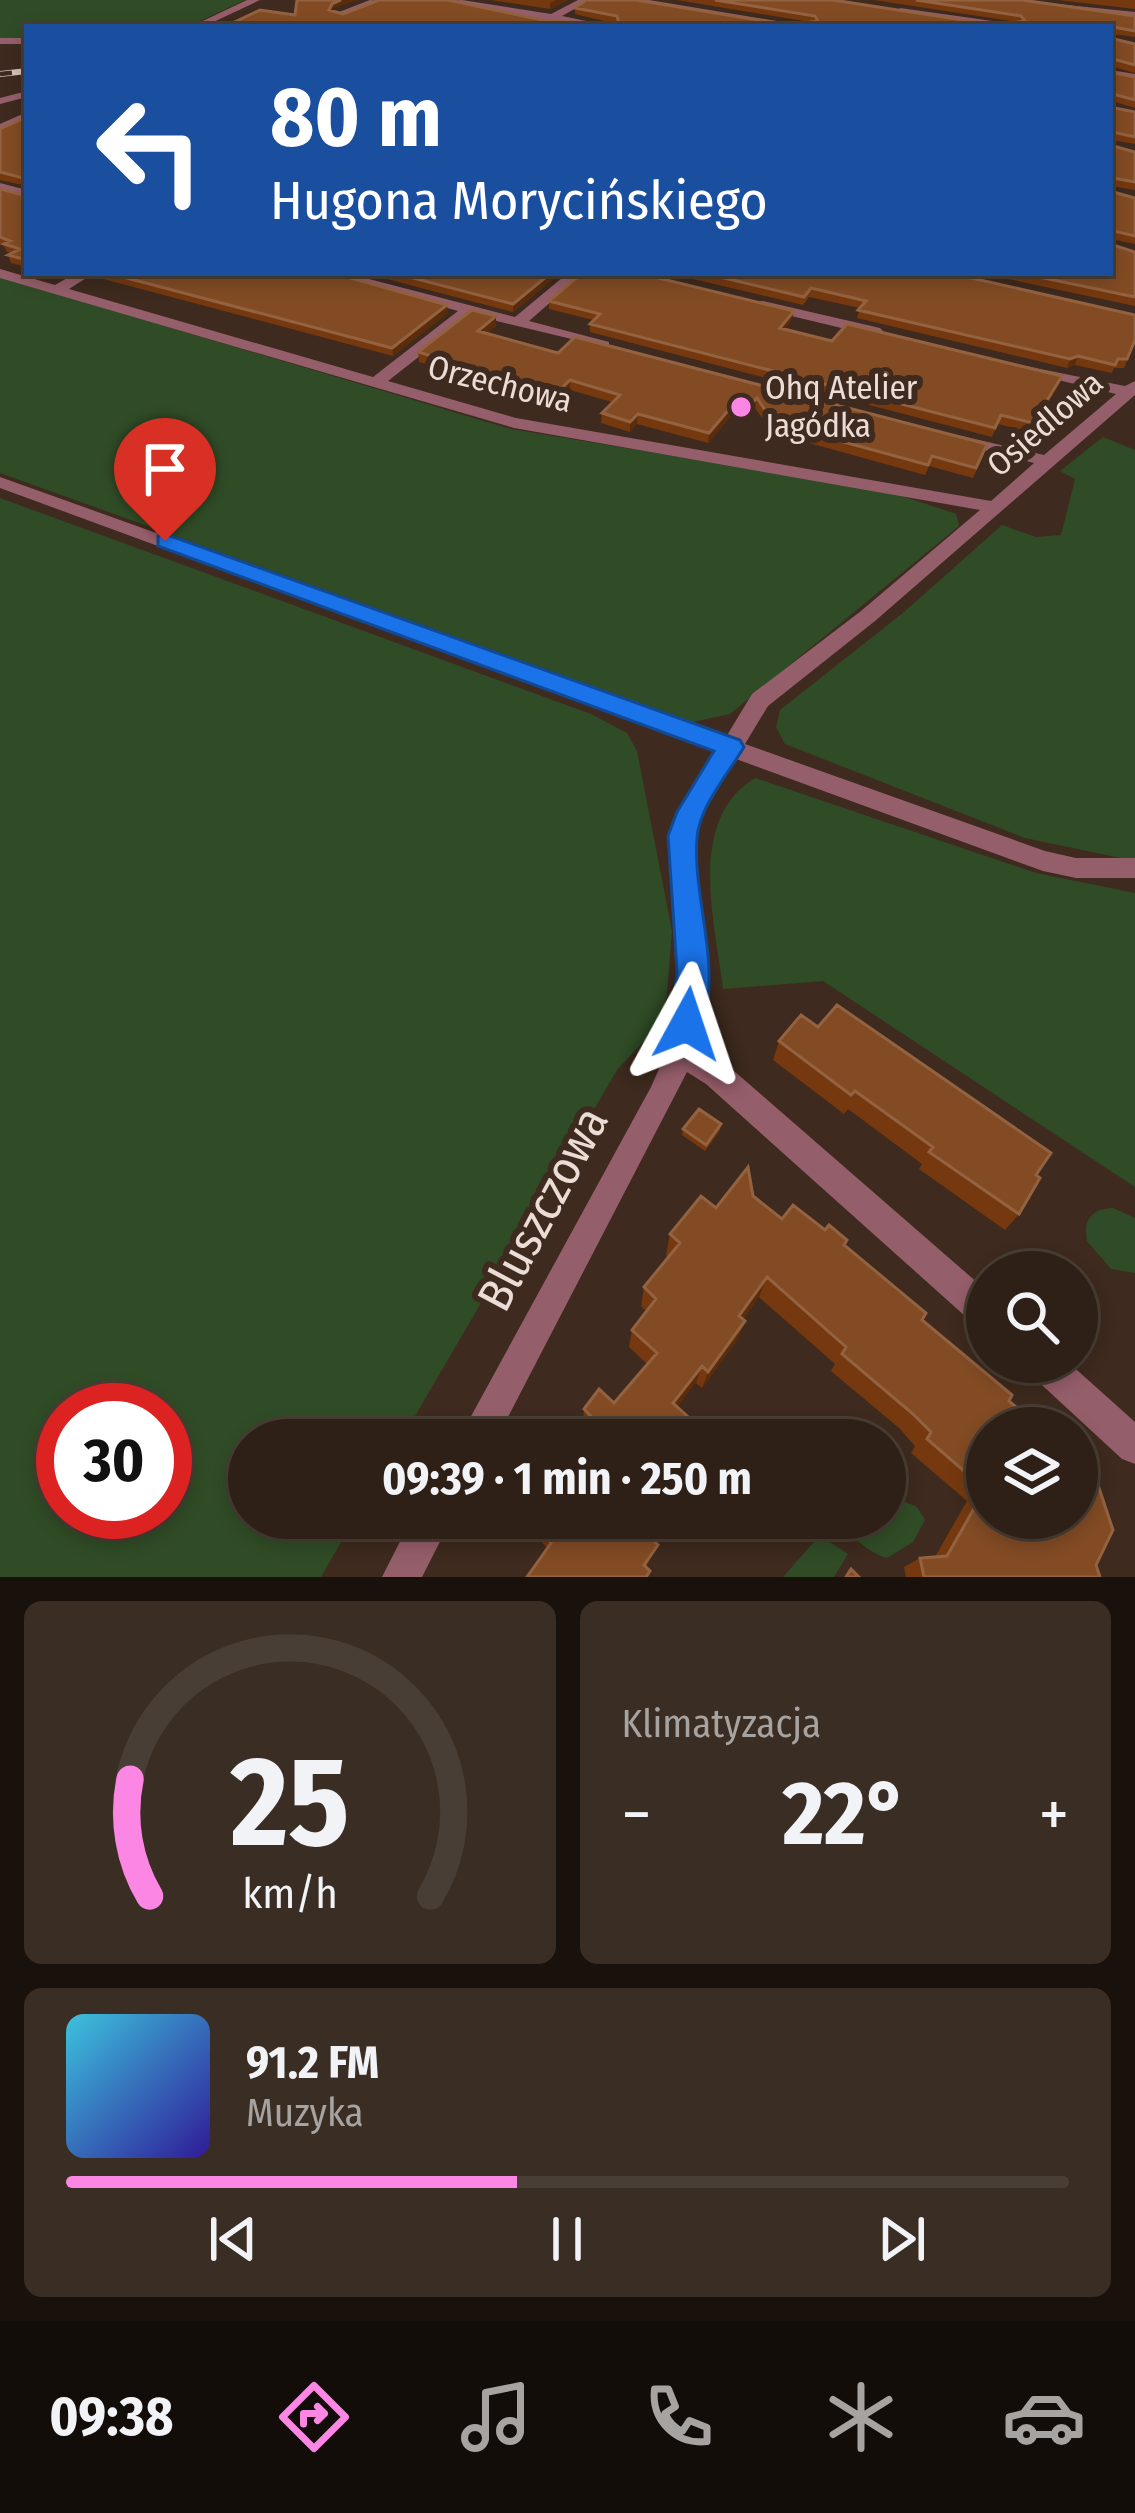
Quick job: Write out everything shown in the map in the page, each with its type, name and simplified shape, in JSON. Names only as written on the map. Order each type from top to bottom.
[{"type":"street","points":[[202,24],[255,0]]},
{"type":"street","points":[[540,24],[585,0]]},
{"type":"street","points":[[631,0],[788,24]]},
{"type":"street","points":[[1023,0],[1135,15]]},
{"type":"street","points":[[338,14],[376,1]]},
{"type":"street","points":[[451,1],[593,24]]},
{"type":"street","points":[[891,9],[959,23],[974,9]]},
{"type":"street","name":"Orzechowa","points":[[0,272],[532,427],[995,507]]},
{"type":"street","points":[[58,289],[82,276]]},
{"type":"street","points":[[340,276],[632,352]]},
{"type":"street","points":[[518,322],[573,276]]},
{"type":"street","points":[[743,300],[902,338]]},
{"type":"street","points":[[377,382],[469,310]]},
{"type":"street","points":[[1015,365],[1132,389]]},
{"type":"street","name":"Osiedlowa","points":[[730,747],[760,700],[868,616],[1132,389]]},
{"type":"street","points":[[931,431],[1046,461]]},
{"type":"street","points":[[0,482],[1043,861],[1076,868],[1135,868]]},
{"type":"street","name":"Bluszczowa","points":[[487,1419],[662,1096],[680,1053],[692,971],[682,836],[730,747]]},
{"type":"street","points":[[680,1053],[716,1074],[966,1294]]},
{"type":"street","points":[[1065,1383],[1135,1446]]},
{"type":"street","points":[[401,1577],[422,1539]]},
{"type":"green space","points":[[0,0],[245,0],[193,24],[24,24],[24,38],[0,39]]},
{"type":"green space","points":[[0,277],[511,429],[890,492],[956,514],[959,526],[730,714],[693,722],[0,473]]},
{"type":"green space","points":[[1103,437],[1135,450],[1135,861],[1025,838],[785,744],[776,727],[780,710],[904,612],[1002,525],[1036,537],[1061,535],[1075,479],[1060,471]]},
{"type":"green space","points":[[0,498],[591,714],[627,733],[637,751],[672,931],[665,1019],[617,1070],[413,1419],[228,1419],[228,1539],[343,1539],[321,1577],[0,1577]]},
{"type":"green space","points":[[755,778],[1036,873],[1135,893],[1135,1187],[823,981],[723,989],[711,904],[712,846],[733,796]]},
{"type":"green space","points":[[1113,1208],[1135,1218],[1135,1273],[1111,1269],[1087,1241],[1090,1217]]},
{"type":"green space","points":[[906,1502],[917,1507],[925,1520],[913,1542],[887,1558],[856,1539],[906,1539]]},
{"type":"green space","points":[[825,1539],[848,1554],[834,1577],[783,1577],[814,1542]]},
{"type":"building","points":[[297,0],[341,0],[329,10],[343,14],[379,0],[448,0],[547,21],[619,24],[230,24],[260,10],[295,15]]},
{"type":"building","points":[[586,0],[636,0],[783,24],[619,24],[617,16],[575,8]]},
{"type":"building","points":[[715,0],[833,0],[989,24],[796,24],[818,21],[815,16]]},
{"type":"building","points":[[916,0],[1022,0],[1135,16],[1135,31],[1113,24],[1002,24],[1025,21],[1021,16]]},
{"type":"building","points":[[1113,39],[1135,44],[1135,65],[1113,59]]},
{"type":"building","points":[[1113,73],[1135,77],[1135,100],[1113,94]]},
{"type":"building","points":[[1113,108],[1135,112],[1135,137],[1113,132]]},
{"type":"building","points":[[24,118],[24,178],[0,172],[0,129]]},
{"type":"building","points":[[1113,146],[1135,152],[1135,182],[1113,178]]},
{"type":"building","points":[[0,189],[24,194],[24,259],[8,255],[20,249],[4,244],[10,241],[0,237]]},
{"type":"building","points":[[1113,192],[1135,198],[1135,236],[1114,231]]},
{"type":"building","points":[[1113,245],[1135,252],[1135,297],[1034,276],[1113,276]]},
{"type":"building","points":[[119,276],[344,276],[447,305],[392,348]]},
{"type":"building","points":[[406,276],[547,276],[513,304]]},
{"type":"building","points":[[578,276],[650,276],[794,311],[780,328],[832,341],[847,324],[1062,376],[1033,423],[1001,415],[995,428],[590,324],[600,314],[549,301]]},
{"type":"building","points":[[716,276],[962,276],[1135,315],[1135,340],[1127,359],[1118,359],[1115,365],[858,310],[866,301],[811,288],[804,297]]},
{"type":"building","points":[[472,310],[496,316],[478,331],[558,353],[575,337],[987,444],[976,468],[932,456],[928,465],[774,423],[757,398],[746,410],[732,406],[709,433],[638,414],[630,422],[602,413],[620,395],[570,380],[552,398],[462,373],[469,367],[418,352]]},
{"type":"building","points":[[837,1005],[1051,1153],[1019,1214],[929,1152],[933,1147],[855,1091],[851,1095],[779,1041],[801,1015],[818,1027]]},
{"type":"building","points":[[699,1109],[721,1124],[706,1145],[683,1129]]},
{"type":"building","points":[[748,1167],[753,1196],[782,1219],[793,1205],[825,1230],[829,1225],[847,1240],[844,1245],[926,1313],[922,1320],[966,1357],[966,1383],[998,1383],[1012,1395],[1009,1401],[1016,1407],[966,1407],[966,1473],[927,1439],[931,1432],[913,1414],[842,1354],[846,1347],[767,1277],[739,1316],[745,1321],[708,1372],[702,1366],[673,1403],[690,1419],[593,1419],[584,1409],[599,1389],[614,1403],[657,1353],[632,1330],[656,1299],[644,1287],[680,1243],[670,1234],[701,1196],[716,1208]]},
{"type":"building","points":[[1098,1485],[1113,1530],[1096,1565],[1100,1577],[924,1577],[920,1558],[947,1556],[966,1522],[966,1539],[1098,1539]]},
{"type":"building","points":[[547,1539],[652,1539],[658,1545],[644,1565],[650,1571],[646,1577],[527,1577],[551,1543]]},
{"type":"railway","points":[[0,74],[24,71]]},
{"type":"place","name":"Ohq Atelier Jagódka","points":[[741,407]]},
{"type":"route","points":[[165,541],[730,747],[682,836],[692,971],[687,1024]]}]
